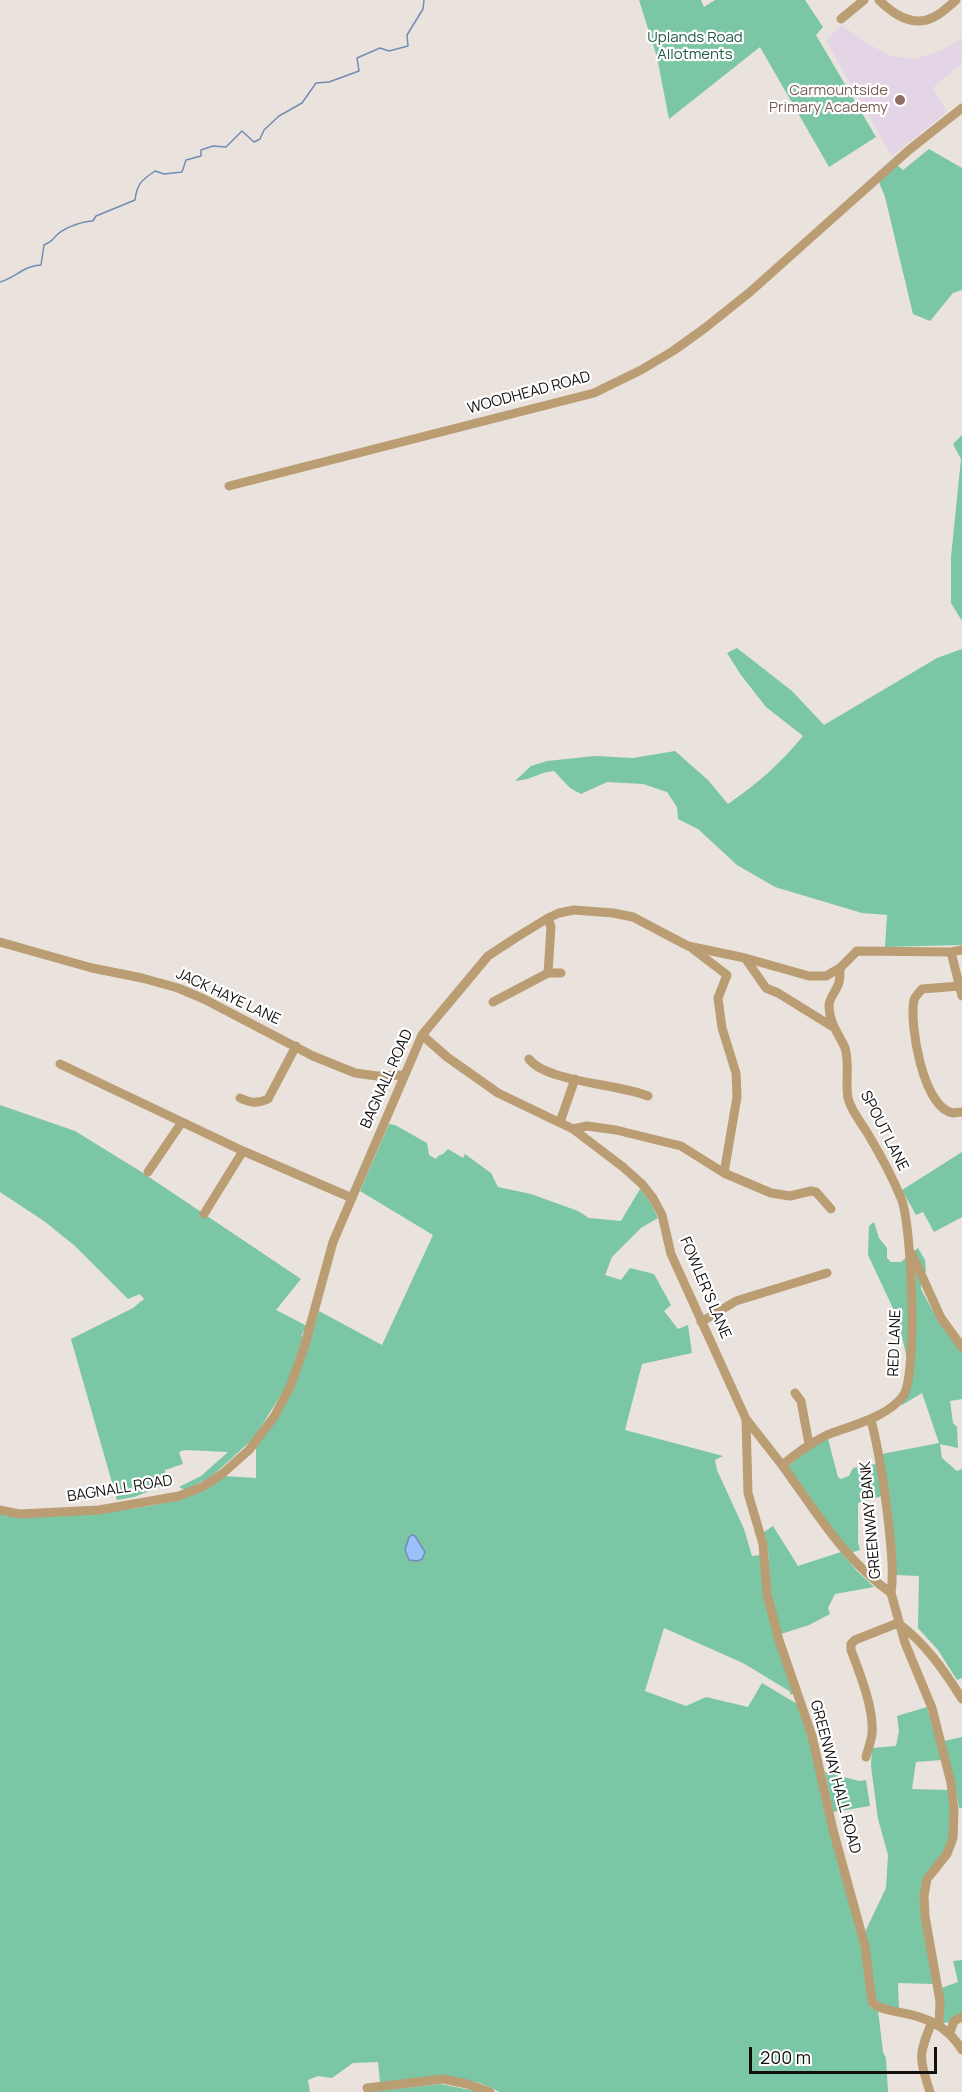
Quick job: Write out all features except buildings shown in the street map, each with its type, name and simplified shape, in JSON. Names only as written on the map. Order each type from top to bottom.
[{"type":"street","points":[[841,19],[864,0]]},
{"type":"street","points":[[879,0],[899,17],[921,20],[932,19],[956,0]]},
{"type":"street","name":"WOODHEAD ROAD","points":[[229,486],[594,393],[642,370],[673,351],[750,292],[909,150],[962,108]]},
{"type":"street","name":"BAGNALL ROAD","points":[[0,1510],[19,1514],[99,1510],[179,1496],[202,1487],[237,1462],[274,1417],[290,1387],[324,1281],[328,1256],[422,1035],[488,957],[548,918],[574,910],[633,917],[688,946],[745,958],[809,976],[826,976],[840,968],[857,951],[951,952],[962,950]]},
{"type":"street","points":[[548,918],[551,927],[548,973]]},
{"type":"street","name":"JACK HAYE LANE","points":[[0,942],[92,968],[178,988],[334,1065],[356,1073],[377,1076],[404,1075]]},
{"type":"street","points":[[688,946],[728,975],[718,998],[722,1028],[736,1074],[737,1097],[724,1173]]},
{"type":"street","points":[[951,952],[962,996]]},
{"type":"street","points":[[745,958],[766,988],[833,1027]]},
{"type":"street","name":"SPOUT LANE","points":[[840,968],[839,982],[829,1000],[829,1008],[833,1027],[845,1049],[848,1065],[846,1080],[848,1100],[902,1199],[906,1210],[910,1249]]},
{"type":"street","points":[[493,1002],[548,973],[561,973]]},
{"type":"street","points":[[960,986],[922,989],[914,998],[913,1015],[917,1057],[926,1082],[945,1108],[952,1113],[962,1112]]},
{"type":"street","name":"FOWLER'S LANE","points":[[422,1035],[447,1057],[498,1093],[573,1130],[642,1184],[662,1215],[671,1254],[746,1419]]},
{"type":"street","points":[[240,1098],[252,1103],[268,1099],[296,1046]]},
{"type":"street","points":[[529,1059],[534,1066],[575,1079],[600,1086],[633,1090],[648,1096]]},
{"type":"street","points":[[60,1064],[243,1151],[352,1198]]},
{"type":"street","points":[[560,1122],[575,1079]]},
{"type":"street","points":[[148,1172],[182,1122]]},
{"type":"street","points":[[573,1130],[587,1126],[616,1130],[681,1146],[724,1173],[771,1193],[790,1196],[816,1192],[831,1209]]},
{"type":"street","points":[[204,1214],[243,1151]]},
{"type":"street","points":[[910,1249],[941,1318],[962,1347]]},
{"type":"street","name":"RED LANE","points":[[782,1465],[808,1444],[871,1420],[903,1398],[910,1380],[912,1359],[910,1249]]},
{"type":"street","points":[[701,1322],[736,1301],[827,1273]]},
{"type":"street","points":[[795,1393],[801,1401],[808,1444]]},
{"type":"street","name":"GREENWAY BANK","points":[[746,1419],[843,1550],[874,1581],[891,1593],[893,1578],[889,1531],[880,1457],[871,1420]]},
{"type":"street","name":"GREENWAY HALL ROAD","points":[[746,1419],[748,1493],[763,1544],[767,1594],[779,1640],[812,1736],[832,1830],[865,1946],[870,1998],[877,2007],[912,2014],[936,2024],[950,2032],[962,2050]]},
{"type":"street","points":[[891,1593],[898,1623],[932,1708],[951,1783],[954,1810],[953,1838],[947,1854],[927,1879],[924,1896],[925,1916],[940,2001],[936,2024],[921,2049],[920,2057],[932,2090]]},
{"type":"street","points":[[898,1623],[914,1635],[935,1659],[962,1699]]},
{"type":"street","points":[[866,1757],[872,1734],[871,1721],[866,1692],[850,1644],[898,1623]]},
{"type":"street","points":[[950,2032],[954,2021],[962,2017]]},
{"type":"street","points":[[367,2088],[443,2079],[490,2092]]},
{"type":"shaded area","name":"Carmountside Primary Academy","points":[[841,25],[891,56],[915,59],[942,50],[962,38],[962,63],[933,88],[947,112],[892,156],[826,41]]},
{"type":"green space","name":"Uplands Road Allotments","points":[[639,0],[701,0],[704,7],[715,0],[805,0],[823,27],[816,35],[876,137],[829,167],[760,47],[669,119],[657,57]]},
{"type":"green space","points":[[929,149],[962,168],[962,290],[953,293],[930,321],[913,314],[885,197],[879,182],[897,165],[903,170]]},
{"type":"green space","points":[[962,435],[962,621],[951,603],[951,557],[961,459],[953,444]]},
{"type":"green space","points":[[737,648],[792,691],[824,725],[937,658],[962,649],[962,945],[885,947],[887,915],[862,913],[775,887],[737,865],[698,829],[678,819],[677,807],[667,792],[643,784],[607,782],[581,794],[570,788],[554,771],[515,781],[531,766],[547,761],[595,756],[633,758],[675,751],[708,780],[728,804],[768,773],[803,736],[766,707],[741,675],[727,653]]},
{"type":"green space","points":[[0,1105],[75,1131],[140,1171],[301,1279],[276,1310],[307,1326],[302,1334],[302,1342],[287,1385],[254,1438],[211,1477],[185,1490],[179,1487],[201,1476],[228,1452],[185,1450],[179,1452],[183,1464],[165,1470],[165,1485],[134,1497],[117,1500],[71,1339],[133,1308],[144,1299],[140,1294],[128,1299],[75,1246],[44,1221],[0,1192]]},
{"type":"green space","points":[[389,1124],[427,1143],[429,1155],[436,1159],[448,1149],[463,1158],[465,1154],[491,1173],[498,1187],[531,1194],[578,1211],[589,1218],[621,1221],[640,1189],[649,1200],[658,1218],[641,1228],[612,1257],[605,1275],[621,1280],[630,1268],[654,1274],[671,1305],[664,1311],[678,1329],[688,1325],[692,1353],[642,1364],[625,1430],[723,1456],[715,1460],[717,1470],[744,1529],[752,1556],[760,1555],[764,1584],[793,1694],[791,1695],[789,1691],[743,1663],[664,1628],[645,1691],[686,1706],[706,1697],[748,1707],[762,1683],[799,1705],[813,1751],[865,1958],[869,2003],[871,2008],[878,2010],[883,2052],[886,2058],[888,2092],[499,2092],[485,2085],[456,2079],[380,2083],[378,2062],[353,2063],[332,2078],[318,2076],[308,2080],[310,2092],[0,2092],[0,1513],[115,1511],[183,1499],[223,1476],[256,1478],[256,1444],[301,1365],[319,1311],[382,1345],[433,1235],[360,1191]]},
{"type":"green space","points":[[962,1152],[962,1217],[934,1232],[923,1212],[916,1215],[902,1190]]},
{"type":"green space","points":[[874,1222],[879,1238],[887,1248],[887,1258],[891,1262],[901,1262],[918,1248],[925,1260],[926,1271],[921,1279],[921,1289],[937,1319],[962,1351],[962,1399],[950,1401],[953,1423],[957,1427],[958,1448],[940,1444],[942,1458],[957,1471],[962,1469],[962,1678],[957,1680],[938,1650],[918,1628],[919,1576],[896,1575],[882,1454],[939,1443],[922,1393],[902,1405],[901,1403],[913,1376],[913,1366],[908,1363],[898,1319],[868,1255],[869,1226]]},
{"type":"green space","points":[[828,1439],[838,1477],[841,1479],[849,1476],[853,1468],[876,1464],[882,1496],[858,1503],[860,1550],[850,1553],[788,1466],[816,1444]]},
{"type":"green space","points":[[773,1526],[798,1566],[841,1552],[874,1587],[835,1594],[828,1608],[830,1614],[809,1625],[781,1634],[771,1596],[768,1548],[764,1532]]},
{"type":"green space","points":[[927,1707],[942,1760],[916,1762],[912,1789],[948,1790],[951,1811],[950,1837],[943,1856],[922,1890],[935,1984],[898,1983],[899,2009],[875,2004],[865,1932],[886,1888],[888,1855],[878,1819],[871,1766],[872,1748],[896,1746],[899,1731],[897,1716]]},
{"type":"green space","points":[[962,1737],[962,1808],[959,1808],[944,1741]]},
{"type":"green space","points":[[825,1772],[859,1781],[866,1780],[870,1806],[833,1812]]},
{"type":"green space","points":[[962,1960],[962,2015],[951,2022],[943,2023],[941,1988],[958,1982],[953,1961]]},
{"type":"green space","points":[[440,2084],[481,2092],[368,2092]]},
{"type":"water","points":[[412,1535],[425,1552],[422,1559],[418,1561],[409,1560],[405,1550],[409,1537]]},
{"type":"waterway","points":[[0,282],[30,267],[41,265],[44,245],[62,231],[80,223],[93,221],[96,216],[135,200],[141,182],[155,171],[164,174],[182,172],[186,160],[201,156],[201,150],[213,146],[226,147],[242,131],[254,142],[260,139],[264,130],[279,116],[302,103],[316,83],[329,82],[359,71],[357,58],[380,48],[389,51],[408,46],[407,35],[423,9],[424,0]]},
{"type":"place","name":"Carmountside Primary Academy","points":[[900,100]]}]
